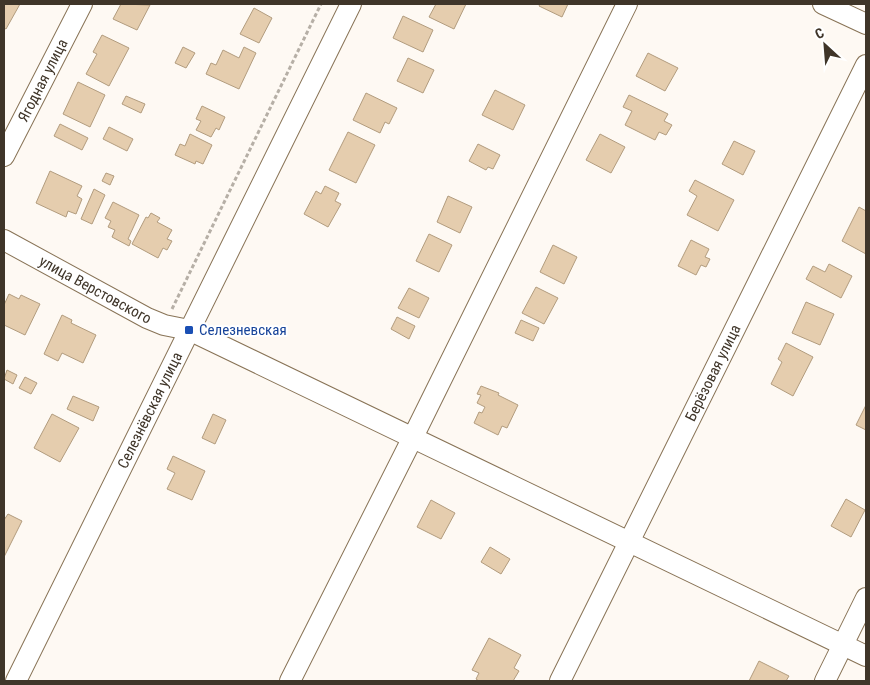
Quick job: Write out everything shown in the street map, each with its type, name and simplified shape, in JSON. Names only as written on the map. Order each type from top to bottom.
[{"type":"street","name":"Ягодная улица","points":[[4,156],[82,4]]},
{"type":"street","name":"Селезнёвская улица","points":[[16,681],[351,4]]},
{"type":"street","points":[[290,681],[627,4]]},
{"type":"street","points":[[823,4],[866,24]]},
{"type":"street","name":"Берёзовая улица","points":[[560,681],[866,65]]},
{"type":"street","name":"улица Верстовского","points":[[4,240],[147,318],[164,325],[189,330],[866,656]]},
{"type":"street","points":[[826,681],[866,598]]},
{"type":"path","points":[[164,325],[321,4]]},
{"type":"building","points":[[4,4],[20,4],[6,29],[4,28]]},
{"type":"building","points":[[121,4],[150,5],[137,30],[113,19]]},
{"type":"building","points":[[436,4],[466,4],[454,29],[429,17]]},
{"type":"building","points":[[540,4],[568,4],[562,17],[539,6]]},
{"type":"building","points":[[254,8],[272,18],[259,43],[240,34]]},
{"type":"building","points":[[403,16],[433,30],[423,52],[393,38]]},
{"type":"building","points":[[102,35],[129,48],[109,86],[86,74],[97,54],[93,52]]},
{"type":"building","points":[[183,47],[195,53],[186,68],[175,63]]},
{"type":"building","points":[[244,47],[256,53],[239,89],[206,74],[211,63],[216,65],[223,50],[239,58]]},
{"type":"building","points":[[648,53],[678,68],[665,91],[636,76]]},
{"type":"building","points":[[408,58],[434,70],[423,93],[397,81]]},
{"type":"building","points":[[78,82],[105,95],[90,127],[63,114]]},
{"type":"building","points":[[495,90],[525,105],[513,130],[482,115]]},
{"type":"building","points":[[366,93],[397,108],[389,124],[385,122],[380,133],[353,120]]},
{"type":"building","points":[[629,95],[668,114],[664,121],[672,125],[666,135],[659,132],[655,140],[625,125],[632,111],[623,107]]},
{"type":"building","points":[[126,96],[145,104],[141,113],[122,104]]},
{"type":"building","points":[[202,106],[225,117],[219,130],[216,128],[211,137],[196,130],[201,121],[196,119]]},
{"type":"building","points":[[60,124],[88,138],[82,150],[54,136]]},
{"type":"building","points":[[109,127],[133,139],[127,151],[103,139]]},
{"type":"building","points":[[348,132],[375,145],[356,183],[329,170]]},
{"type":"building","points":[[190,134],[212,145],[203,164],[196,161],[195,164],[175,155],[180,144],[185,146]]},
{"type":"building","points":[[600,134],[625,147],[611,173],[586,160]]},
{"type":"building","points":[[734,141],[755,151],[743,175],[722,164]]},
{"type":"building","points":[[478,144],[500,155],[493,169],[488,167],[486,170],[469,161]]},
{"type":"building","points":[[50,171],[82,186],[77,196],[82,199],[76,214],[68,211],[66,217],[36,203]]},
{"type":"building","points":[[106,173],[114,176],[110,185],[102,181]]},
{"type":"building","points":[[695,180],[734,200],[718,231],[687,215],[697,196],[689,191]]},
{"type":"building","points":[[325,186],[339,193],[335,201],[341,204],[328,227],[304,214],[316,191],[321,194]]},
{"type":"building","points":[[94,189],[105,195],[92,224],[81,219]]},
{"type":"building","points":[[448,196],[472,207],[460,233],[437,222]]},
{"type":"building","points":[[113,202],[139,215],[128,239],[131,241],[129,246],[112,237],[115,230],[108,227],[111,221],[105,218]]},
{"type":"building","points":[[859,207],[866,211],[866,254],[842,241]]},
{"type":"building","points":[[151,213],[160,218],[157,222],[172,230],[167,239],[172,241],[167,250],[163,248],[158,258],[132,244],[146,217],[148,218]]},
{"type":"building","points":[[429,234],[452,245],[439,272],[416,261]]},
{"type":"building","points":[[691,240],[709,249],[705,257],[710,259],[706,267],[701,265],[696,275],[678,266]]},
{"type":"building","points":[[553,245],[577,257],[564,284],[540,272]]},
{"type":"building","points":[[829,264],[852,276],[841,298],[806,279],[813,266],[825,272]]},
{"type":"building","points":[[536,287],[558,298],[544,324],[522,313]]},
{"type":"building","points":[[409,288],[429,298],[419,318],[398,308]]},
{"type":"building","points":[[9,294],[19,299],[21,295],[40,304],[25,335],[4,325],[4,305]]},
{"type":"building","points":[[806,302],[834,314],[820,345],[792,333]]},
{"type":"building","points":[[62,315],[72,320],[71,323],[96,335],[83,363],[62,353],[58,361],[44,354]]},
{"type":"building","points":[[397,317],[415,326],[409,339],[391,329]]},
{"type":"building","points":[[521,320],[539,328],[533,341],[515,333]]},
{"type":"building","points":[[786,343],[813,357],[793,396],[771,384],[782,362],[778,359]]},
{"type":"building","points":[[7,370],[17,375],[13,384],[4,379]]},
{"type":"building","points":[[25,377],[37,383],[31,394],[19,388]]},
{"type":"building","points":[[481,386],[499,393],[498,395],[518,405],[507,428],[502,426],[498,435],[474,423],[479,412],[482,413],[485,407],[477,403],[481,395],[477,394]]},
{"type":"building","points":[[73,396],[99,407],[93,421],[67,409]]},
{"type":"building","points":[[866,405],[866,430],[856,425]]},
{"type":"building","points":[[52,414],[79,428],[60,462],[34,448]]},
{"type":"building","points":[[213,414],[226,420],[215,444],[202,438]]},
{"type":"building","points":[[173,456],[205,471],[192,500],[167,489],[175,473],[167,469]]},
{"type":"building","points":[[846,499],[865,510],[851,537],[831,526]]},
{"type":"building","points":[[431,500],[455,513],[441,539],[417,527]]},
{"type":"building","points":[[8,514],[22,521],[4,557],[4,520]]},
{"type":"building","points":[[490,547],[510,559],[501,574],[481,562]]},
{"type":"building","points":[[489,638],[521,655],[514,668],[519,671],[513,681],[479,681],[476,679],[479,673],[472,670]]},
{"type":"building","points":[[759,661],[789,676],[786,681],[749,681]]},
{"type":"place","name":"Селезневская","points":[[189,330]]}]
